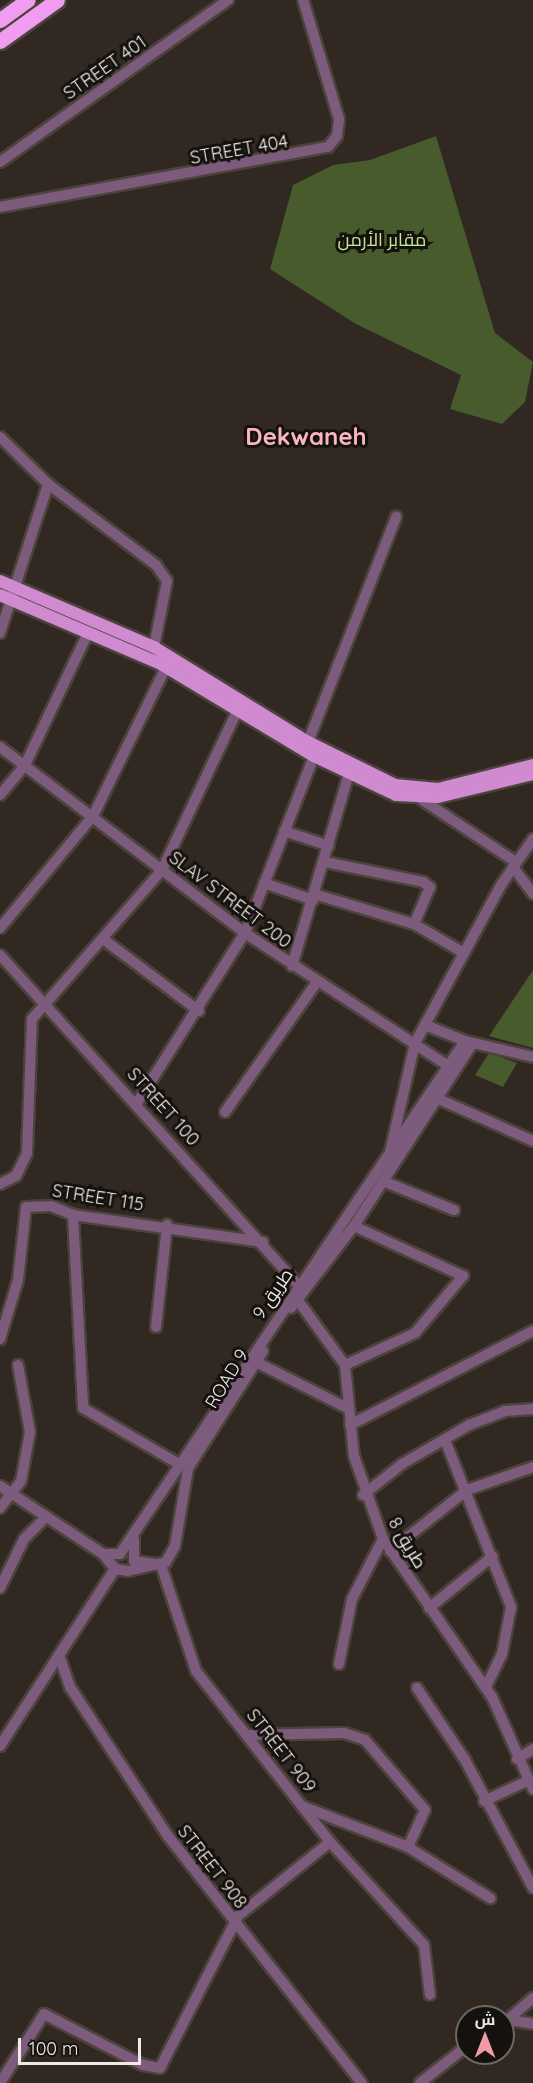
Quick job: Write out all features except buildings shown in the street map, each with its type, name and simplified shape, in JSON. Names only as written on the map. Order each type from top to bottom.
[{"type":"highway","points":[[0,20],[28,0]]},
{"type":"highway","points":[[0,41],[57,0]]},
{"type":"main road","points":[[0,581],[154,647],[409,790],[438,789],[533,765]]},
{"type":"main road","points":[[0,595],[89,631],[166,667],[314,756],[396,795],[422,799],[533,774]]},
{"type":"street","name":"STREET 401","points":[[0,162],[228,0]]},
{"type":"street","name":"STREET 404","points":[[0,207],[328,147],[337,136],[339,119],[303,0]]},
{"type":"street","points":[[0,437],[48,484],[146,556],[167,581],[154,647]]},
{"type":"street","points":[[0,633],[17,588],[48,484]]},
{"type":"street","points":[[311,736],[396,517]]},
{"type":"street","points":[[0,795],[25,765],[89,631]]},
{"type":"street","points":[[0,928],[93,816],[166,667]]},
{"type":"street","points":[[0,1184],[16,1176],[27,1153],[29,1029],[162,870],[237,711]]},
{"type":"street","name":"SLAV STREET 200","points":[[0,747],[244,933],[452,1069]]},
{"type":"street","points":[[137,1103],[199,1011],[244,933],[314,756]]},
{"type":"street","points":[[292,966],[349,774]]},
{"type":"street","points":[[422,799],[514,865],[533,894]]},
{"type":"street","points":[[284,831],[329,846]]},
{"type":"street","points":[[388,1161],[406,1093],[415,1043],[514,865],[533,839]]},
{"type":"street","points":[[324,862],[423,882],[430,887],[414,924]]},
{"type":"street","points":[[264,883],[414,924],[464,953]]},
{"type":"street","points":[[104,939],[199,1011]]},
{"type":"street","name":"STREET 100","points":[[0,955],[263,1242],[298,1285]]},
{"type":"street","points":[[225,1112],[317,982]]},
{"type":"street","points":[[425,1025],[469,1043],[533,1056]]},
{"type":"street","name":"9 طريق","points":[[103,1554],[120,1554],[136,1533],[298,1285],[434,1097],[469,1043]]},
{"type":"street","points":[[400,1142],[408,1109],[406,1093]]},
{"type":"street","points":[[434,1097],[533,1141]]},
{"type":"street","name":"ROAD 9","points":[[161,1565],[175,1546],[188,1468],[297,1299],[354,1226],[434,1097]]},
{"type":"street","points":[[383,1181],[454,1209]]},
{"type":"street","name":"STREET 115","points":[[0,1339],[18,1280],[23,1209],[51,1206],[73,1215],[166,1225],[263,1242]]},
{"type":"street","points":[[73,1215],[83,1408],[179,1464]]},
{"type":"street","points":[[156,1327],[166,1225]]},
{"type":"street","points":[[297,1299],[345,1365],[415,1333],[463,1275],[354,1226]]},
{"type":"street","points":[[350,1425],[533,1331]]},
{"type":"street","points":[[256,1362],[349,1409]]},
{"type":"street","points":[[0,1508],[21,1481],[31,1421],[18,1365]]},
{"type":"street","name":"طريق 8","points":[[345,1365],[350,1425],[363,1496],[390,1551],[486,1687],[506,1723],[517,1760],[530,1785]]},
{"type":"street","points":[[363,1496],[446,1440],[496,1413],[533,1410]]},
{"type":"street","points":[[446,1440],[494,1556],[511,1616],[486,1687]]},
{"type":"street","points":[[390,1551],[467,1490],[533,1467]]},
{"type":"street","points":[[0,1486],[12,1491],[45,1518],[103,1554],[115,1569],[137,1571],[161,1565]]},
{"type":"street","points":[[0,1588],[24,1539],[45,1518]]},
{"type":"street","points":[[136,1533],[134,1561],[161,1565]]},
{"type":"street","points":[[339,1664],[352,1599],[383,1539]]},
{"type":"street","points":[[429,1608],[494,1556]]},
{"type":"street","name":"STREET 909","points":[[161,1565],[196,1671],[330,1842],[424,1945],[430,1995]]},
{"type":"street","points":[[0,1746],[115,1569]]},
{"type":"street","name":"STREET 908","points":[[59,1655],[76,1697],[168,1836],[362,2083]]},
{"type":"street","points":[[417,1688],[454,1743],[533,1888]]},
{"type":"street","points":[[247,1735],[344,1733],[365,1740],[425,1810],[408,1847]]},
{"type":"street","points":[[517,1760],[533,1749]]},
{"type":"street","points":[[484,1801],[530,1785]]},
{"type":"street","points":[[303,1807],[408,1847],[489,1898]]},
{"type":"street","points":[[0,2083],[44,2014],[143,2065],[160,2067],[234,1922],[330,1842]]},
{"type":"street","points":[[515,2012],[533,1998]]},
{"type":"street","points":[[515,2020],[533,2024]]},
{"type":"street","points":[[420,2083],[455,2055]]},
{"type":"green space","name":"مقابر الأرمن","points":[[436,136],[495,333],[533,362],[525,402],[502,424],[450,409],[461,375],[356,324],[270,269],[293,185],[333,165],[370,160]]},
{"type":"green space","points":[[533,970],[533,1048],[489,1036]]},
{"type":"green space","points":[[489,1053],[517,1063],[503,1087],[475,1075]]},
{"type":"district","name":"Dekwaneh","points":[[306,437]]}]
